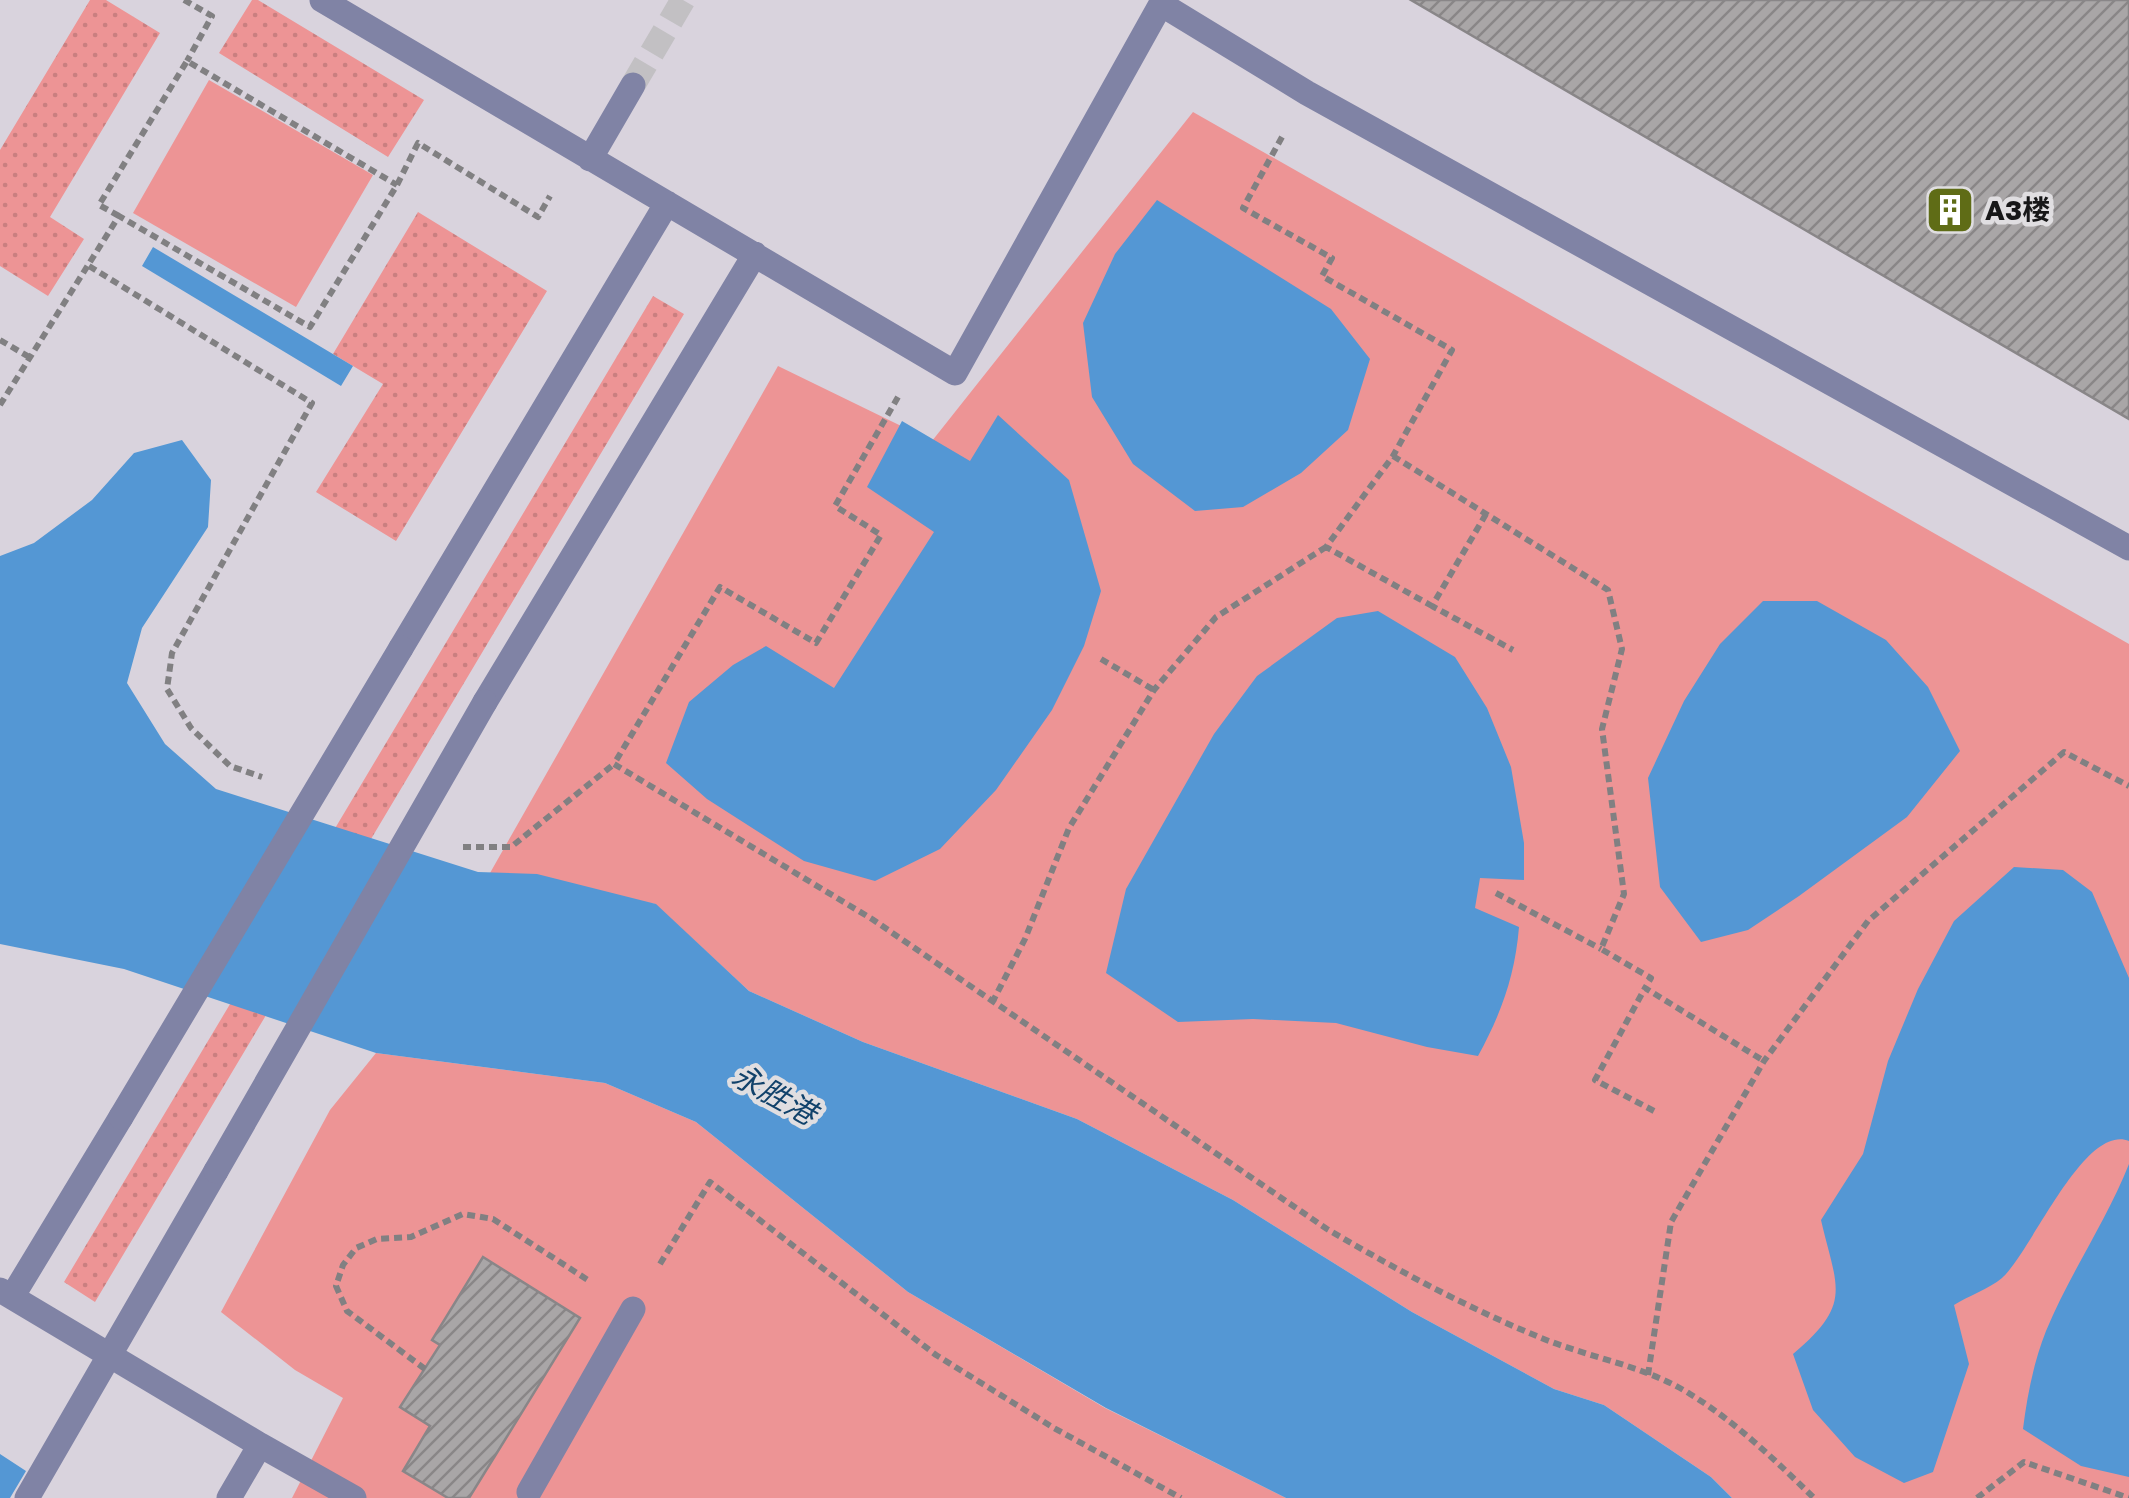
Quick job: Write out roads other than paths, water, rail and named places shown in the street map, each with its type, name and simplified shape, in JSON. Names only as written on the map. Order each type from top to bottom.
[{"type":"lane","points":[[322,0],[955,373],[1158,2],[1307,93],[2129,548]]},
{"type":"lane","points":[[590,159],[633,84]]},
{"type":"lane","points":[[354,1498],[6,1294],[121,1116],[667,203]]},
{"type":"lane","points":[[27,1498],[486,702],[755,254]]},
{"type":"lane","points":[[529,1492],[633,1309]]},
{"type":"lane","points":[[229,1498],[260,1445]]},
{"type":"water","points":[[1157,200],[1331,309],[1370,359],[1348,430],[1301,473],[1243,507],[1195,511],[1133,464],[1092,397],[1083,323],[1115,254]]},
{"type":"water","points":[[153,247],[353,366],[341,386],[142,266]]},
{"type":"water","points":[[998,415],[1069,480],[1101,591],[1084,646],[1052,710],[996,790],[940,849],[875,881],[804,861],[707,799],[666,763],[689,702],[733,665],[766,646],[834,688],[934,532],[867,487],[902,421],[970,461]]},
{"type":"water","name":"永胜港","points":[[182,440],[211,480],[208,527],[142,628],[127,683],[165,744],[216,789],[478,872],[537,874],[656,904],[749,991],[863,1042],[1077,1119],[1233,1200],[1412,1312],[1554,1389],[1604,1405],[1711,1477],[1732,1498],[1286,1498],[1106,1408],[908,1292],[696,1122],[605,1083],[376,1053],[124,969],[0,944],[0,556],[34,543],[92,500],[134,453]]},
{"type":"water","points":[[1763,601],[1817,601],[1886,640],[1928,687],[1960,751],[1907,817],[1748,930],[1701,942],[1660,887],[1648,778],[1684,701],[1720,644]]},
{"type":"water","points":[[1378,611],[1455,657],[1487,708],[1511,767],[1524,843],[1524,880],[1480,878],[1475,908],[1519,927],[1510,978],[1486,1040],[1478,1056],[1336,1023],[1253,1019],[1178,1022],[1106,973],[1126,889],[1214,734],[1257,676],[1337,618]]},
{"type":"water","points":[[2014,867],[2063,870],[2092,892],[2129,978],[2129,1141],[2112,1141],[2094,1151],[2077,1169],[2002,1278],[1954,1305],[1969,1364],[1933,1472],[1904,1483],[1855,1457],[1813,1410],[1793,1354],[1825,1321],[1832,1307],[1835,1279],[1821,1220],[1863,1154],[1888,1061],[1918,989],[1954,921]]},
{"type":"water","points":[[2129,1164],[2129,1477],[2081,1466],[2023,1429],[2031,1379],[2046,1331]]},
{"type":"water","points":[[0,1454],[26,1471],[10,1498],[0,1498]]},
{"type":"tunnel","points":[[633,85],[683,0]]},
{"type":"place","name":"A3楼","points":[[1950,210]]}]
